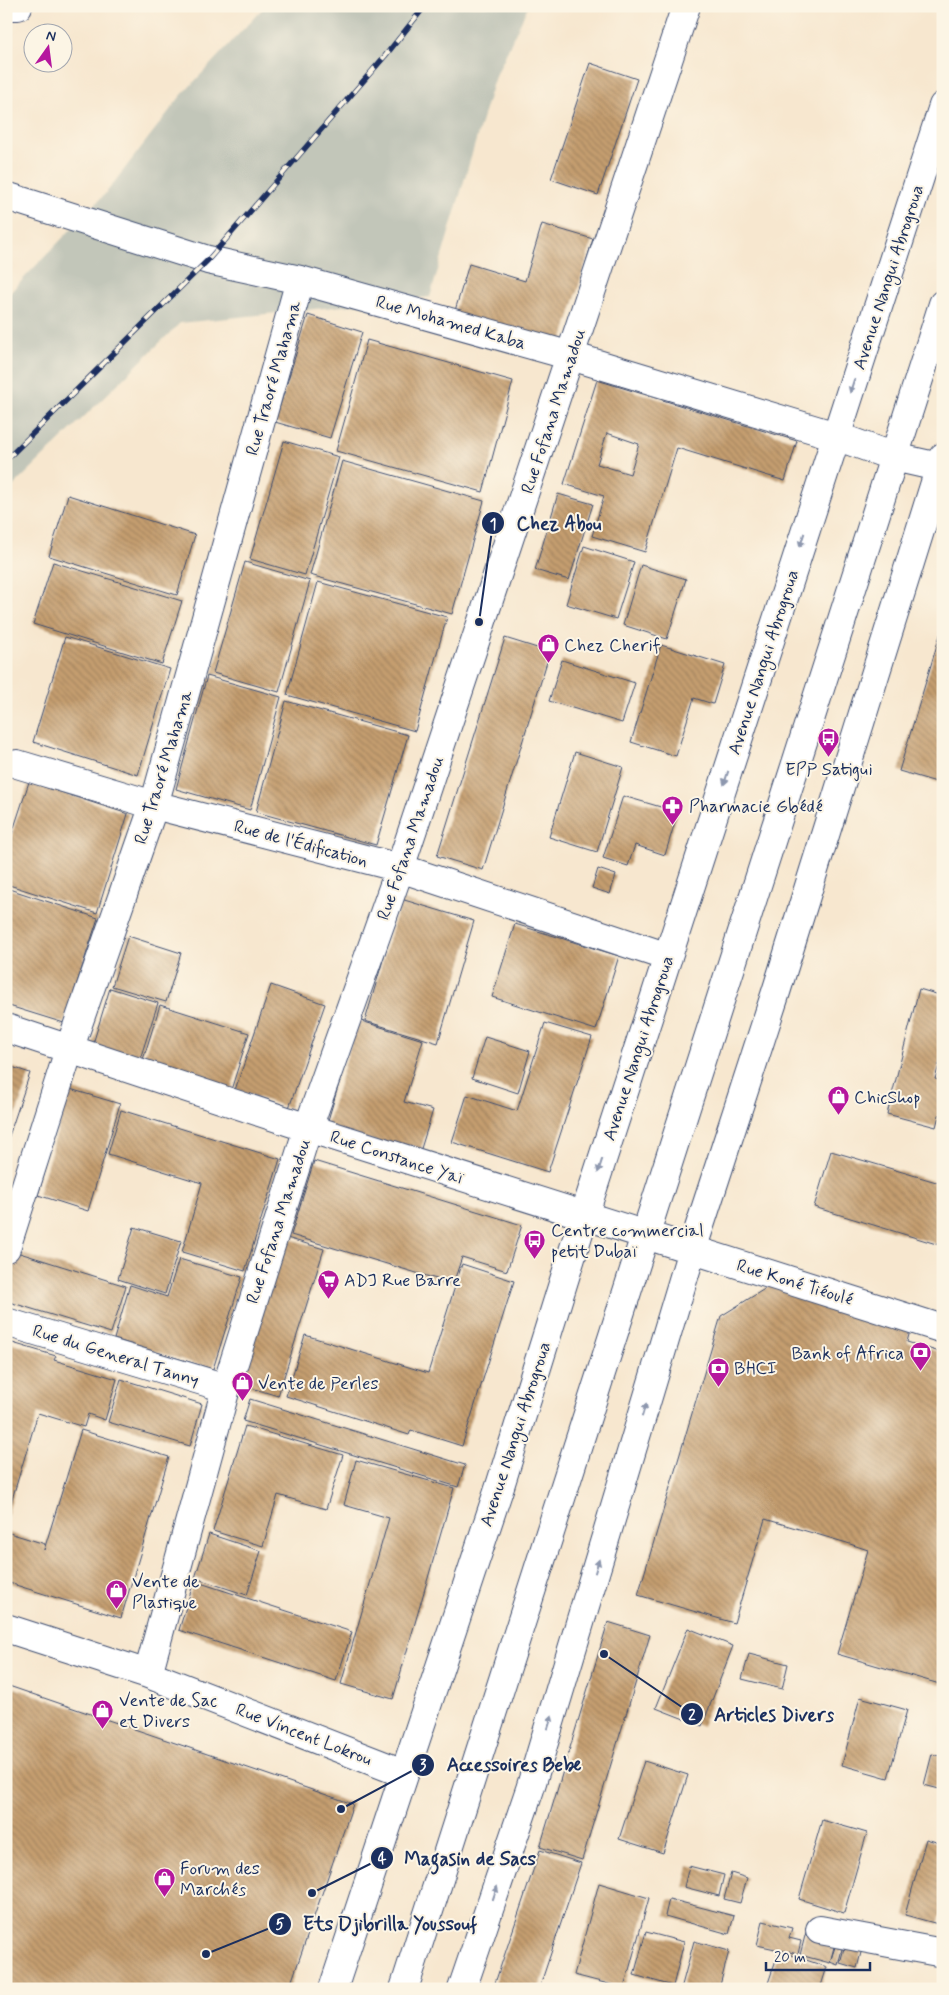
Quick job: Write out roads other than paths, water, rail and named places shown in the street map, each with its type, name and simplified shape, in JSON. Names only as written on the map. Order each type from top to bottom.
[{"type":"street","points":[[7,6],[18,6]]},
{"type":"street","name":"Rue Fofana Mamadou","points":[[148,1674],[226,1388],[308,1128],[400,868],[686,6]]},
{"type":"street","name":"Avenue Nangui Abrogroua","points":[[333,1989],[500,1486],[584,1216],[943,106]]},
{"type":"street","name":"Rue Mohamed Kaba","points":[[6,196],[208,260],[300,280],[571,356],[836,436],[894,457],[942,464]]},
{"type":"street","name":"Rue Traoré Mahama","points":[[6,1248],[69,1050],[154,805],[300,280]]},
{"type":"street","points":[[404,1989],[943,304]]},
{"type":"street","points":[[462,1989],[530,1789],[692,1250],[776,992],[942,464]]},
{"type":"street","name":"Rue de l'Édification","points":[[17,764],[154,805],[400,868],[668,958]]},
{"type":"street","name":"Rue Constance Yaï","points":[[6,1028],[308,1128],[646,1236]]},
{"type":"street","name":"Rue Koné Tiéoulé","points":[[646,1236],[943,1329]]},
{"type":"street","name":"Rue du General Tanny","points":[[6,1322],[226,1388]]},
{"type":"street","name":"Rue Vincent Lokrou","points":[[6,1628],[148,1674],[404,1773]]},
{"type":"street","points":[[820,1930],[943,1953]]},
{"type":"railway","points":[[6,460],[208,260],[385,56],[425,6]]},
{"type":"place","name":"Chez Abou","points":[[479,622]]},
{"type":"place","name":"Chez Cherif","points":[[548,664]]},
{"type":"place","name":"EPP Satigui","points":[[829,758]]},
{"type":"place","name":"Pharmacie Gbédé","points":[[673,825]]},
{"type":"place","name":"ChicShop","points":[[838,1116]]},
{"type":"place","name":"Centre commercial petit Dubaï","points":[[535,1259]]},
{"type":"place","name":"ADJ Rue Barre","points":[[328,1299]]},
{"type":"place","name":"Bank of Africa","points":[[920,1372]]},
{"type":"place","name":"BHCI","points":[[718,1387]]},
{"type":"place","name":"Vente de Perles","points":[[242,1402]]},
{"type":"place","name":"Vente de Plastique","points":[[116,1610]]},
{"type":"place","name":"Articles Divers","points":[[604,1654]]},
{"type":"place","name":"Vente de Sac et Divers","points":[[103,1729]]},
{"type":"place","name":"Accessoires Bebe","points":[[341,1809]]},
{"type":"place","name":"Magasin de Sacs","points":[[312,1893]]},
{"type":"place","name":"Forum des Marchés","points":[[164,1897]]},
{"type":"place","name":"Ets Djibrilla Youssouf","points":[[206,1954]]}]
